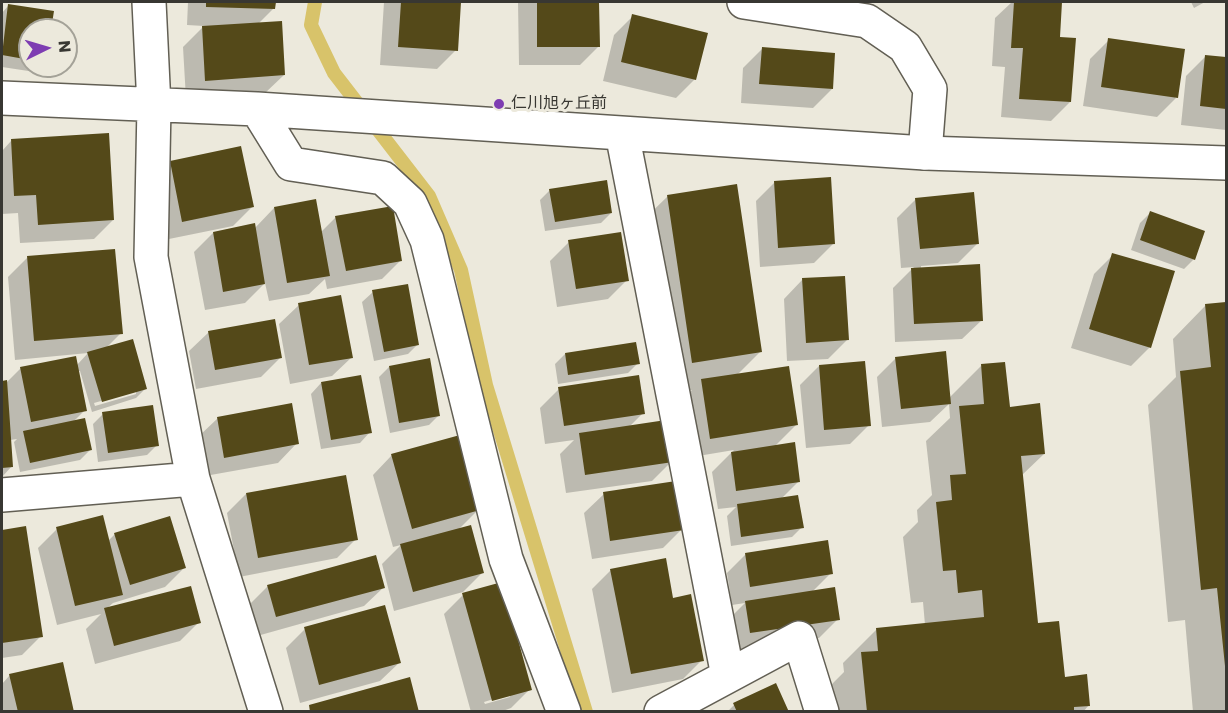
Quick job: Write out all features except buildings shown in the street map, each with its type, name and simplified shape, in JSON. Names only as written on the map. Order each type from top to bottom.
[{"type":"street","points":[[149,2],[154,106],[151,257],[193,479],[267,711]]},
{"type":"street","points":[[744,2],[867,21],[905,47],[930,89],[925,153]]},
{"type":"street","points":[[2,98],[257,109],[925,153],[1227,163]]},
{"type":"street","points":[[257,109],[291,164],[382,178],[410,203],[428,240],[506,559],[564,711]]},
{"type":"street","points":[[622,133],[728,676]]},
{"type":"street","points":[[2,495],[193,479]]},
{"type":"street","points":[[661,711],[799,638],[822,711]]},
{"type":"waterway","points":[[315,2],[311,25],[334,73],[429,196],[461,270],[486,385],[586,712]]},
{"type":"place","name":"仁川旭ヶ丘前","points":[[499,104]]}]
